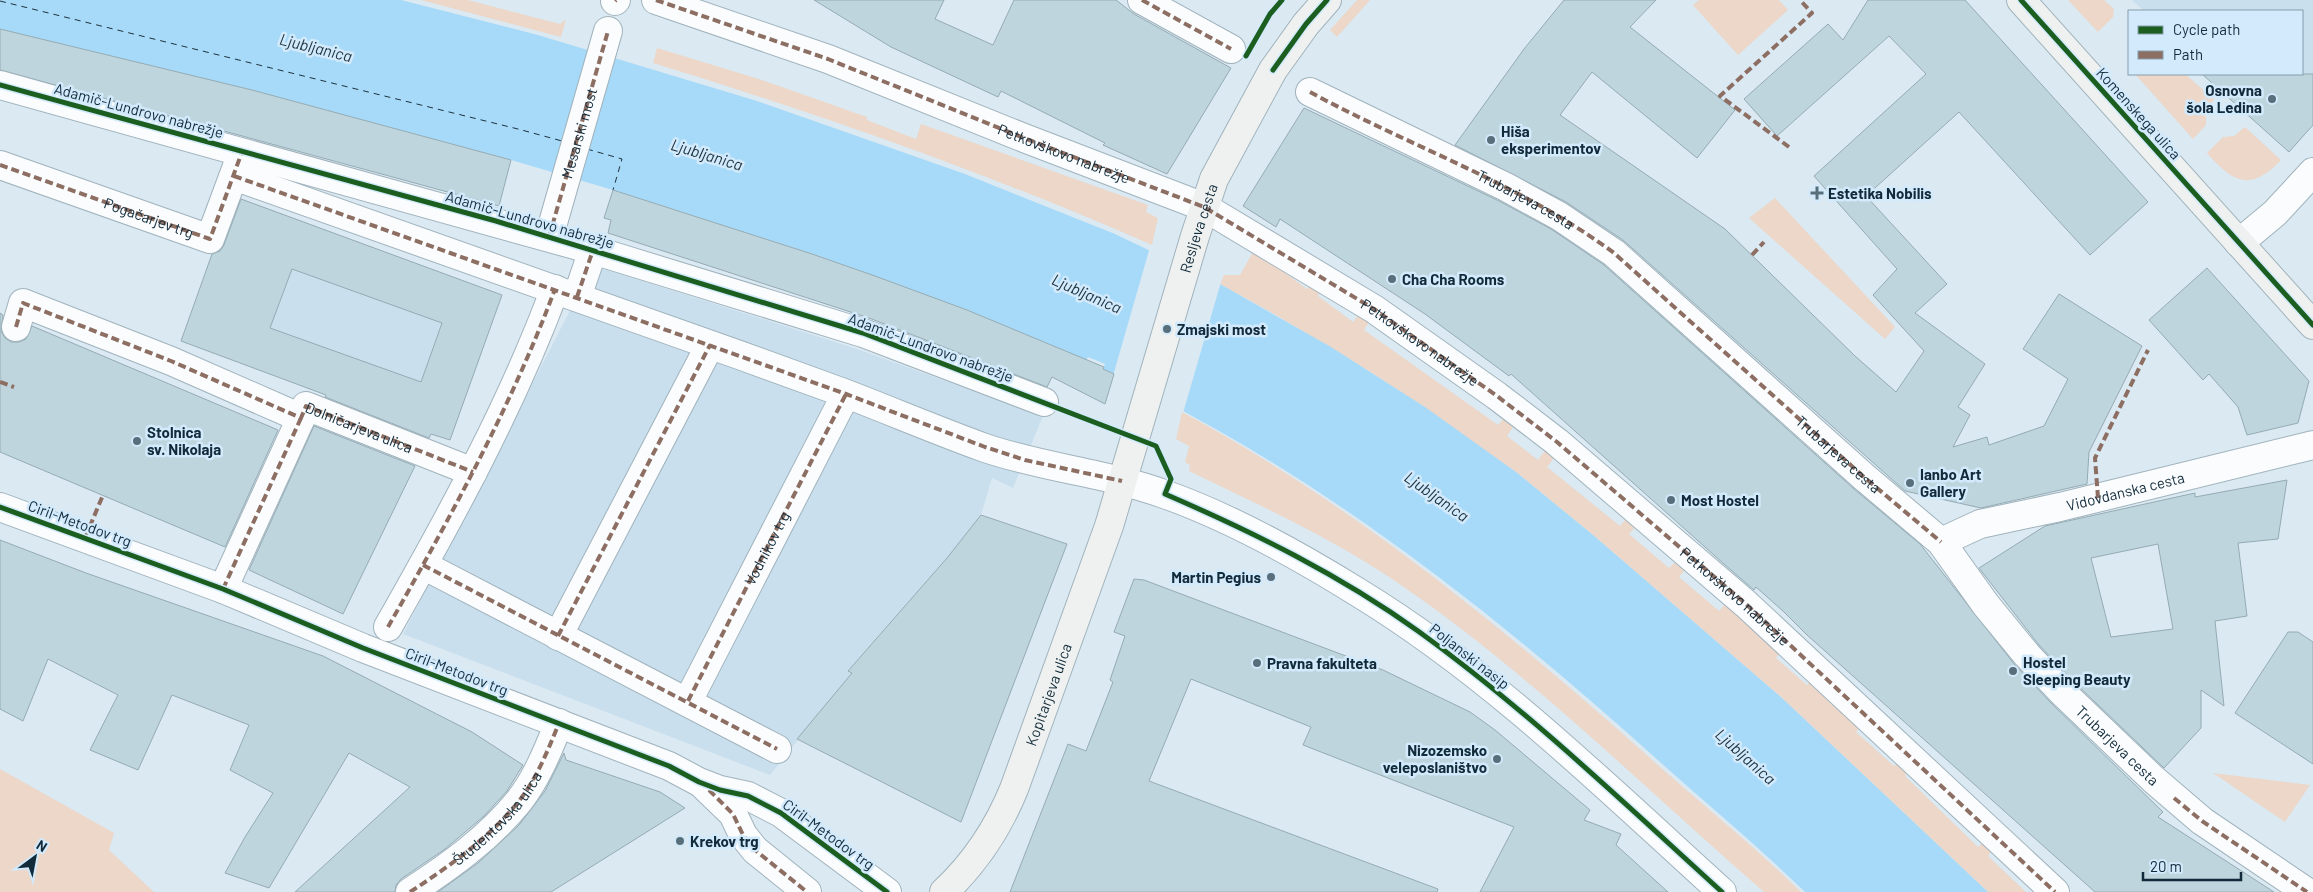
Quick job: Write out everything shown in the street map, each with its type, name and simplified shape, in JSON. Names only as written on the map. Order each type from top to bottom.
[{"type":"main road","name":"Resljeva cesta","points":[[1122,481],[1144,415],[1195,236],[1214,179],[1273,70],[1306,24],[1327,0]]},
{"type":"main road","name":"Komenskega ulica","points":[[2021,0],[2313,325]]},
{"type":"main road","name":"Kopitarjeva ulica","points":[[944,892],[988,841],[1004,814],[1109,526],[1122,481]]},
{"type":"street","name":"Petkovškovo nabrežje","points":[[656,0],[828,59],[1024,138],[1204,207],[1285,254],[1402,328],[1557,442],[1746,604],[2055,892]]},
{"type":"street","points":[[1142,0],[1231,49]]},
{"type":"street","name":"Mesarski most","points":[[549,237],[608,31]]},
{"type":"street","name":"Adamič-Lundrovo nabrežje","points":[[0,85],[238,164],[566,293],[846,394],[985,447],[1025,460],[1122,481]]},
{"type":"street","name":"Trubarjeva cesta","points":[[1310,92],[1506,187],[1560,216],[1614,252],[1864,478],[1941,542],[1986,605],[2027,655],[2062,692],[2174,798],[2202,821],[2307,892]]},
{"type":"street","name":"Adamič-Lundrovo nabrežje","points":[[238,164],[549,237],[863,333],[1044,402]]},
{"type":"street","name":"Pogačarjev trg","points":[[0,165],[210,239],[238,164]]},
{"type":"street","points":[[2239,243],[2275,213],[2313,172]]},
{"type":"street","points":[[388,627],[473,472],[531,350],[593,250]]},
{"type":"street","name":"Dolničarjeva ulica","points":[[16,327],[23,303],[171,361],[301,418],[306,406],[473,472]]},
{"type":"street","points":[[558,636],[710,345]]},
{"type":"street","name":"Vodnikov trg","points":[[688,701],[846,394]]},
{"type":"street","points":[[223,589],[301,418]]},
{"type":"street","name":"Vidovdanska cesta","points":[[1941,542],[1980,524],[2060,507],[2313,445]]},
{"type":"street","name":"Poljanski nasip","points":[[1122,481],[1165,494],[1234,524],[1359,592],[1416,630],[1562,745],[1722,892]]},
{"type":"street","name":"Ciril-Metodov trg","points":[[0,506],[223,589],[363,648],[669,766],[699,782],[720,790],[748,796],[781,813],[886,892]]},
{"type":"street","points":[[423,565],[558,636],[688,701],[777,749]]},
{"type":"street","name":"Študentovska ulica","points":[[410,892],[467,852],[499,823],[520,800],[539,770],[559,723]]},
{"type":"street","name":"Ciril-Metodov trg","points":[[699,782],[733,814],[743,835],[755,850],[807,892]]},
{"type":"shaded area","points":[[421,0],[468,0],[560,24],[566,19],[561,37]]},
{"type":"shaded area","points":[[1357,0],[1370,0],[1337,37],[1330,30]]},
{"type":"shaded area","points":[[1699,0],[1779,0],[1788,10],[1738,55],[1693,5]]},
{"type":"shaded area","points":[[2068,0],[2104,0],[2114,9],[2113,17],[2098,32]]},
{"type":"shaded area","name":"Osnovna šola Ledina","points":[[2132,0],[2313,0],[2313,125],[2289,152],[2203,75],[2303,75],[2303,10],[2143,10]]},
{"type":"shaded area","points":[[657,48],[762,80],[867,117],[867,120],[916,139],[921,124],[1148,205],[1146,212],[1158,218],[1152,245],[1029,194],[905,147],[779,103],[653,63]]},
{"type":"shaded area","points":[[2136,75],[2186,75],[2214,99],[2206,112],[2206,125],[2193,139]]},
{"type":"shaded area","points":[[2245,127],[2281,160],[2260,177],[2251,180],[2234,177],[2207,153],[2223,137],[2234,136]]},
{"type":"shaded area","points":[[1775,198],[1895,327],[1885,339],[1749,218]]},
{"type":"shaded area","points":[[240,208],[488,301],[444,428],[195,335]]},
{"type":"shaded area","points":[[1254,250],[1307,289],[1314,280],[1324,286],[1318,296],[1353,322],[1362,310],[1372,317],[1364,330],[1498,425],[1508,413],[1517,421],[1507,436],[1538,460],[1549,445],[1558,453],[1547,467],[1620,526],[1630,514],[1639,523],[1629,534],[1669,568],[1679,558],[1688,566],[1679,577],[1719,611],[1728,601],[1783,649],[1776,658],[1807,685],[1814,678],[1864,723],[1856,732],[1894,766],[1902,759],[1911,767],[1905,776],[1978,847],[1984,842],[1992,850],[1988,856],[2026,892],[1988,892],[1782,698],[1593,535],[1516,472],[1377,376],[1276,315],[1220,284],[1224,275],[1240,275]]},
{"type":"shaded area","points":[[589,264],[857,349],[1043,416],[1013,488],[992,478],[981,515],[945,560],[848,670],[852,673],[770,775],[403,634],[577,297]]},
{"type":"shaded area","points":[[1182,412],[1246,448],[1307,487],[1367,528],[1484,616],[1595,710],[1801,892],[1764,892],[1538,691],[1444,616],[1395,581],[1320,536],[1189,471],[1190,465],[1185,462],[1189,446],[1176,439]]},
{"type":"shaded area","points":[[0,769],[114,833],[109,850],[154,892],[0,892]]},
{"type":"shaded area","points":[[2213,773],[2310,785],[2285,822]]},
{"type":"water","name":"Ljubljanica","points":[[0,0],[401,0],[538,35],[757,101],[965,174],[1115,234],[1220,284],[1331,347],[1425,407],[1516,472],[1593,535],[1782,698],[1988,892],[1805,892],[1752,842],[1608,715],[1445,582],[1389,540],[1273,463],[1171,404],[1103,369],[1105,364],[1088,357],[1086,361],[967,310],[875,276],[613,190],[511,160],[324,110],[0,29]]},
{"type":"pier","name":"Zmajski most","points":[[1150,247],[1221,282],[1183,413],[1113,376]]},
{"type":"building","points":[[814,0],[944,0],[935,19],[993,45],[1014,0],[1116,0],[1134,14],[1231,68],[1167,174],[1103,145],[1105,143],[1001,91],[998,97],[891,47]]},
{"type":"building","points":[[1564,0],[1656,0],[1630,27],[1735,110],[1697,158],[1592,72],[1560,115],[1725,229],[1855,356],[1896,392],[1924,351],[1873,295],[1897,269],[1814,176],[1926,74],[1889,36],[1777,136],[1744,99],[1828,24],[1843,40],[1868,0],[1965,0],[2148,202],[2090,255],[1959,112],[1866,196],[1947,284],[1915,313],[1985,364],[1958,407],[1970,415],[1953,447],[1987,437],[1989,445],[2044,426],[2068,379],[2023,349],[2059,294],[2142,346],[2089,452],[2087,484],[1981,508],[1905,491],[1623,240],[1566,202],[1455,145],[1524,49]]},
{"type":"building","points":[[0,29],[252,90],[511,160],[499,206],[0,70]]},
{"type":"building","name":"Osnovna šola Ledina","points":[[2313,74],[2313,125],[2289,152],[2203,75]]},
{"type":"building","points":[[1304,108],[1499,201],[1551,229],[1604,265],[1854,489],[1920,544],[2015,665],[2051,703],[2163,812],[2158,817],[2274,892],[2095,892],[1807,635],[1756,587],[1754,590],[1724,564],[1511,374],[1509,376],[1425,314],[1280,219],[1276,227],[1243,206]]},
{"type":"building","points":[[613,190],[875,276],[967,310],[1104,367],[1103,369],[1114,374],[1105,404],[1052,377],[1047,387],[869,318],[608,233],[611,220],[604,218]]},
{"type":"building","points":[[241,199],[502,295],[450,440],[431,434],[429,438],[325,397],[326,395],[181,341],[212,254],[220,251]],"holes":[[[292,269],[442,323],[421,382],[270,328]]]},
{"type":"building","points":[[2207,268],[2309,381],[2298,423],[2247,435],[2238,407],[2209,374],[2203,380],[2149,320]]},
{"type":"building","name":"Stolnica sv. Nikolaja","points":[[0,313],[3,315],[1,331],[5,338],[11,342],[19,342],[26,339],[32,326],[278,430],[225,547],[0,452]]},
{"type":"building","points":[[314,426],[415,466],[343,614],[249,570]]},
{"type":"building","points":[[2287,480],[2278,539],[2238,543],[2247,616],[2215,621],[2224,706],[2201,690],[2201,728],[2164,768],[2073,681],[2039,645],[1979,568],[2045,526],[2195,493],[2195,497]],"holes":[[[2158,544],[2173,629],[2111,637],[2091,558]]]},
{"type":"building","points":[[981,515],[1067,544],[961,822],[797,739],[852,673],[848,671],[947,558]]},
{"type":"building","points":[[0,540],[86,573],[323,656],[472,732],[523,765],[507,791],[484,816],[445,849],[401,879],[396,885],[395,892],[295,892],[410,787],[349,753],[269,888],[225,873],[273,793],[230,770],[249,725],[172,695],[138,770],[90,750],[118,695],[48,659],[23,721],[0,709]]},
{"type":"building","points":[[1134,579],[1144,580],[1383,670],[1470,712],[1495,730],[1590,810],[1584,820],[1621,834],[1616,845],[1668,892],[1480,892],[1514,827],[1303,745],[1311,727],[1191,679],[1149,781],[1438,889],[1437,892],[1010,892],[1068,744],[1086,751],[1113,682],[1110,680],[1125,636],[1114,632]]},
{"type":"building","points":[[2288,632],[2298,632],[2313,642],[2313,764],[2235,713]]},
{"type":"building","points":[[564,753],[566,760],[660,792],[685,808],[551,892],[438,892],[478,863],[519,825],[545,791]]},
{"type":"ferry route","points":[[0,1],[562,141]]},
{"type":"ferry route","points":[[587,149],[622,159],[613,190]]},
{"type":"marked path","points":[[656,0],[828,59],[1024,138],[1204,207],[1374,309],[1497,396],[1557,442],[1746,604],[2055,892]]},
{"type":"marked path","points":[[1142,0],[1231,49]]},
{"type":"marked path","points":[[1789,147],[1720,96],[1812,13],[1800,0]]},
{"type":"marked path","points":[[549,237],[608,31]]},
{"type":"marked path","points":[[1310,92],[1504,186],[1541,206],[1614,253],[1864,477],[1941,542]]},
{"type":"marked path","points":[[0,165],[210,239],[242,152]]},
{"type":"marked path","points":[[234,176],[846,394],[985,447],[1025,460],[1122,481]]},
{"type":"marked path","points":[[1752,255],[1764,242]]},
{"type":"marked path","points":[[577,297],[593,250]]},
{"type":"marked path","points":[[388,627],[434,545],[499,419],[538,333],[555,289]]},
{"type":"marked path","points":[[16,327],[23,303],[171,361],[301,418],[306,406],[473,472]]},
{"type":"marked path","points":[[558,636],[710,345]]},
{"type":"marked path","points":[[2098,498],[2095,458],[2148,350]]},
{"type":"marked path","points":[[0,382],[14,387]]},
{"type":"marked path","points":[[688,701],[846,394]]},
{"type":"marked path","points":[[223,589],[301,418]]},
{"type":"marked path","points":[[85,538],[103,495]]},
{"type":"marked path","points":[[423,565],[777,749]]},
{"type":"marked path","points":[[410,892],[468,851],[495,827],[519,801],[542,764],[559,723]]},
{"type":"marked path","points":[[709,790],[733,814],[743,835],[755,850],[807,892]]},
{"type":"marked path","points":[[2174,798],[2202,821],[2307,892]]},
{"type":"cycle path","points":[[1246,56],[1270,14],[1282,0]]},
{"type":"cycle path","points":[[1273,70],[1306,24],[1327,0]]},
{"type":"cycle path","points":[[2021,0],[2313,325]]},
{"type":"cycle path","points":[[0,85],[496,221],[863,333],[1156,446],[1171,479],[1165,494],[1263,539],[1327,573],[1418,631],[1536,724],[1722,892]]},
{"type":"cycle path","points":[[0,507],[223,589],[363,648],[669,766],[699,782],[720,790],[748,796],[781,813],[887,892]]},
{"type":"place","name":"Osnovna šola Ledina","points":[[2272,99]]},
{"type":"place","name":"Hiša eksperimentov","points":[[1491,140]]},
{"type":"place","name":"Estetika Nobilis","points":[[1817,193]]},
{"type":"place","name":"Cha Cha Rooms","points":[[1392,279]]},
{"type":"place","name":"Zmajski most","points":[[1167,329]]},
{"type":"place","name":"Stolnica sv. Nikolaja","points":[[137,441]]},
{"type":"place","name":"Ianbo Art Gallery","points":[[1910,483]]},
{"type":"place","name":"Most Hostel","points":[[1671,500]]},
{"type":"place","name":"Martin Pegius","points":[[1271,577]]},
{"type":"place","name":"Pravna fakulteta","points":[[1257,663]]},
{"type":"place","name":"Hostel Sleeping Beauty","points":[[2013,671]]},
{"type":"place","name":"Nizozemsko veleposlaništvo","points":[[1497,759]]},
{"type":"place","name":"Krekov trg","points":[[680,841]]}]
